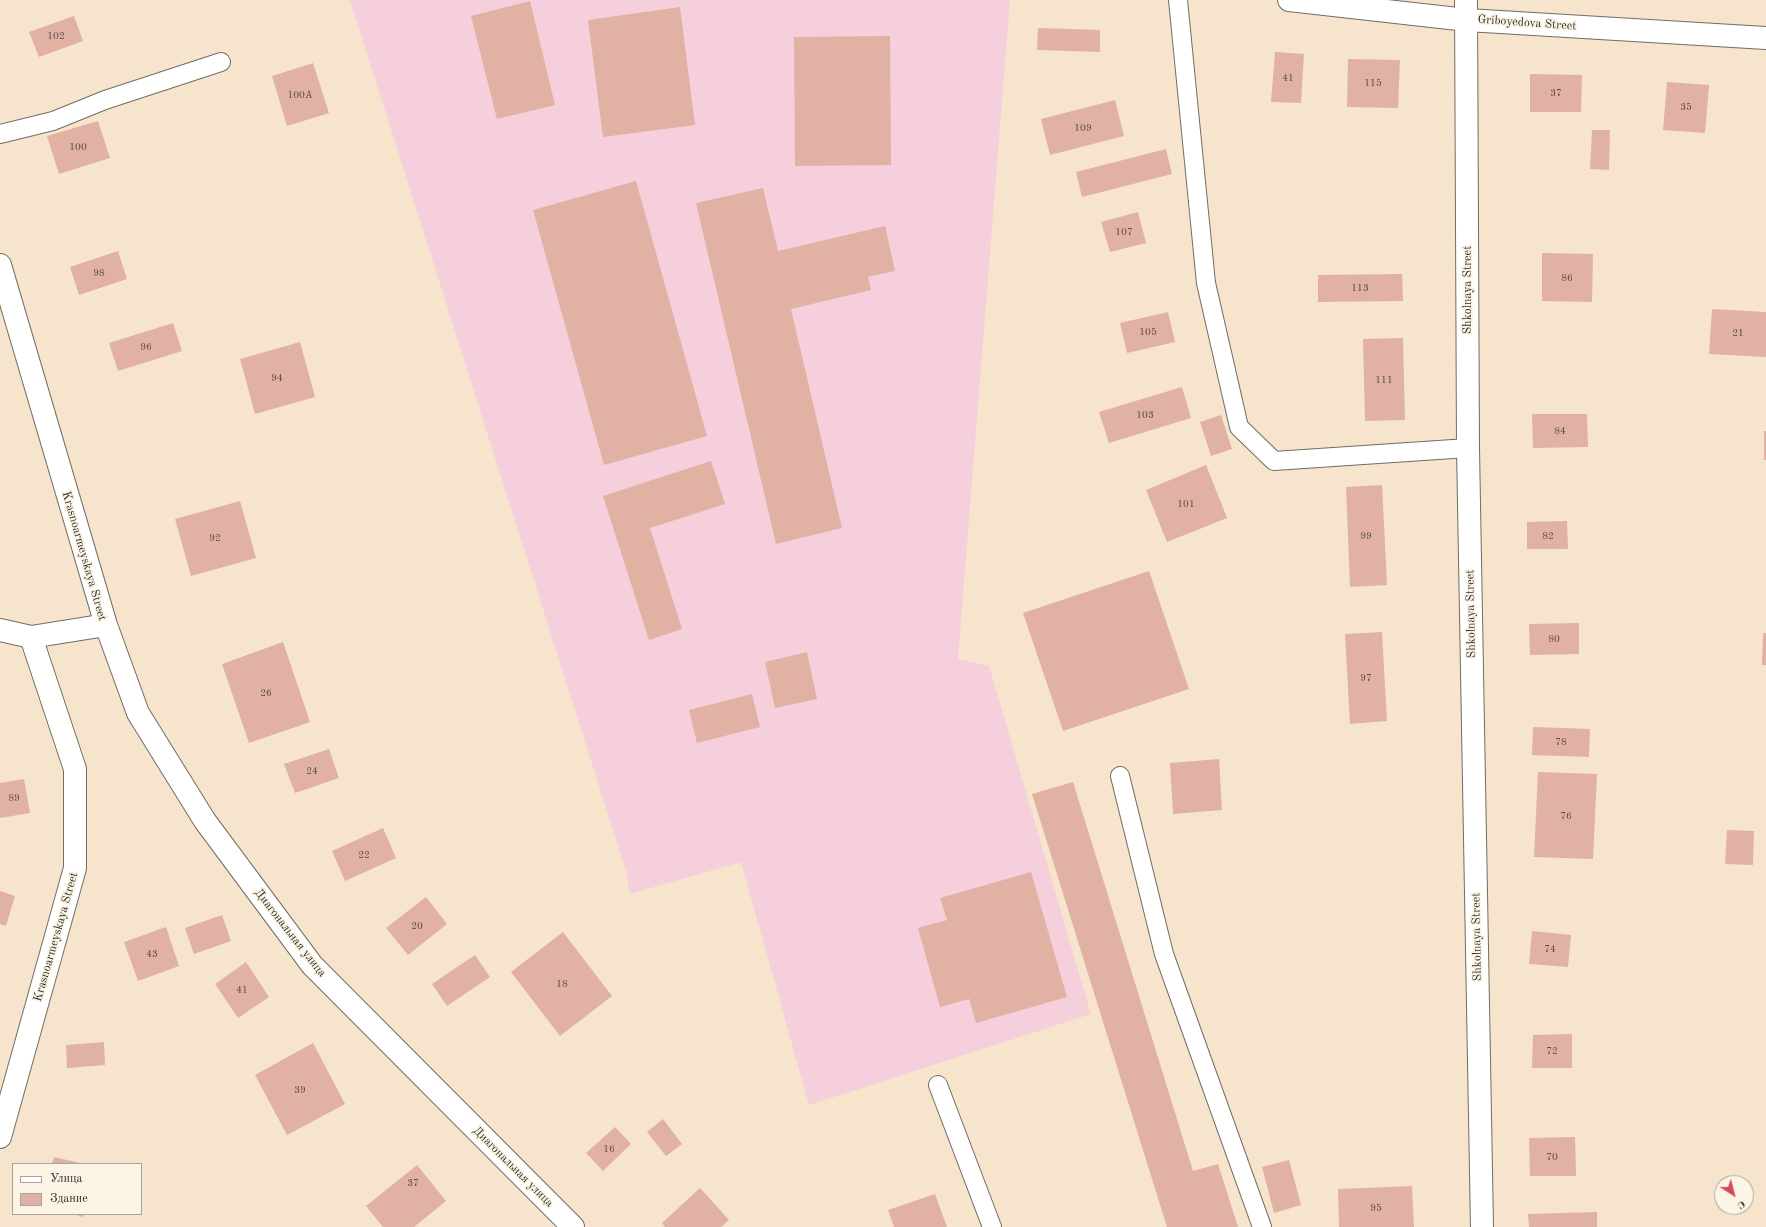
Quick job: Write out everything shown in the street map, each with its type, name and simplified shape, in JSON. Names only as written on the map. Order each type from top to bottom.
[{"type":"street","name":"Griboyedova Street","points":[[1289,0],[1467,10],[1766,38]]},
{"type":"street","name":"Shkolnaya Street","points":[[1467,10],[1468,448],[1482,1227]]},
{"type":"street","name":"Krasnoarmeyskaya Street","points":[[0,265],[106,625],[31,637],[75,769],[76,868],[0,1137]]},
{"type":"street","name":"Диагональная улица","points":[[106,625],[138,713],[205,821],[312,965],[573,1227]]},
{"type":"street","points":[[0,630],[31,637]]},
{"type":"lane","points":[[1178,0],[1206,283],[1239,427],[1274,461],[1468,448]]},
{"type":"lane","points":[[0,134],[53,122],[105,100],[221,62]]},
{"type":"lane","points":[[1120,776],[1164,954],[1262,1227]]},
{"type":"lane","points":[[938,1085],[992,1227]]},
{"type":"shaded area","points":[[350,0],[1010,0],[958,659],[989,666],[1091,1014],[809,1105],[741,862],[630,894],[626,871]]},
{"type":"building","points":[[530,1],[555,105],[497,119],[471,16]]},
{"type":"building","points":[[680,7],[695,125],[603,137],[588,20]]},
{"type":"building","points":[[74,16],[83,41],[39,57],[29,32]]},
{"type":"building","points":[[1038,28],[1100,30],[1100,52],[1037,50]]},
{"type":"building","points":[[890,36],[891,165],[795,166],[794,37]]},
{"type":"building","points":[[1275,52],[1304,54],[1301,103],[1271,102]]},
{"type":"building","points":[[1348,59],[1400,60],[1398,108],[1347,107]]},
{"type":"building","points":[[313,63],[329,113],[287,126],[272,76]]},
{"type":"building","points":[[1530,74],[1582,75],[1581,112],[1530,112]]},
{"type":"building","points":[[1667,82],[1709,85],[1705,133],[1663,130]]},
{"type":"building","points":[[1115,100],[1124,136],[1050,155],[1041,119]]},
{"type":"building","points":[[98,121],[110,158],[59,174],[47,136]]},
{"type":"building","points":[[1592,130],[1610,130],[1609,170],[1590,169]]},
{"type":"building","points":[[1166,149],[1172,174],[1082,197],[1076,172]]},
{"type":"building","points":[[636,181],[707,436],[604,465],[533,210]]},
{"type":"building","points":[[763,188],[778,251],[885,226],[895,271],[868,277],[871,290],[791,309],[842,528],[776,544],[696,203]]},
{"type":"building","points":[[1138,212],[1146,243],[1110,252],[1101,222]]},
{"type":"building","points":[[118,251],[127,279],[79,295],[70,267]]},
{"type":"building","points":[[1542,253],[1593,254],[1592,302],[1542,301]]},
{"type":"building","points":[[1402,274],[1403,301],[1318,302],[1318,275]]},
{"type":"building","points":[[1712,309],[1766,312],[1766,357],[1709,354]]},
{"type":"building","points":[[1168,312],[1175,342],[1127,353],[1120,323]]},
{"type":"building","points":[[173,323],[182,351],[118,371],[109,343]]},
{"type":"building","points":[[1403,338],[1405,420],[1365,421],[1363,339]]},
{"type":"building","points":[[300,342],[315,397],[255,414],[240,359]]},
{"type":"building","points":[[1182,387],[1191,418],[1109,443],[1099,412]]},
{"type":"building","points":[[1532,414],[1587,414],[1588,447],[1533,448]]},
{"type":"building","points":[[1221,415],[1232,449],[1211,456],[1200,422]]},
{"type":"building","points":[[1764,431],[1766,431],[1766,460],[1764,460]]},
{"type":"building","points":[[711,461],[725,504],[650,528],[682,629],[649,640],[603,496]]},
{"type":"building","points":[[1206,465],[1227,518],[1167,542],[1146,490]]},
{"type":"building","points":[[1382,485],[1387,585],[1350,587],[1346,487]]},
{"type":"building","points":[[240,501],[256,558],[191,576],[175,519]]},
{"type":"building","points":[[1567,521],[1568,549],[1527,549],[1527,522]]},
{"type":"building","points":[[1149,571],[1189,689],[1063,731],[1023,613]]},
{"type":"building","points":[[1579,623],[1579,654],[1530,655],[1529,624]]},
{"type":"building","points":[[1382,632],[1387,721],[1350,724],[1345,634]]},
{"type":"building","points":[[1763,633],[1766,633],[1766,665],[1762,665]]},
{"type":"building","points":[[283,642],[310,722],[249,743],[222,664]]},
{"type":"building","points":[[807,652],[817,699],[775,708],[765,662]]},
{"type":"building","points":[[752,694],[760,727],[697,743],[689,710]]},
{"type":"building","points":[[1533,727],[1590,729],[1589,757],[1532,755]]},
{"type":"building","points":[[329,749],[339,778],[295,793],[284,764]]},
{"type":"building","points":[[1219,759],[1222,810],[1173,814],[1170,763]]},
{"type":"building","points":[[1538,772],[1597,774],[1593,859],[1534,857]]},
{"type":"building","points":[[24,779],[30,813],[0,818],[0,783]]},
{"type":"building","points":[[1073,782],[1193,1171],[1218,1164],[1238,1227],[1167,1227],[1032,794]]},
{"type":"building","points":[[383,828],[396,858],[345,881],[332,851]]},
{"type":"building","points":[[1727,830],[1754,831],[1753,865],[1725,864]]},
{"type":"building","points":[[1031,872],[1067,997],[976,1023],[969,999],[940,1007],[918,928],[947,920],[940,898]]},
{"type":"building","points":[[0,891],[15,896],[6,926],[0,924]]},
{"type":"building","points":[[426,897],[447,924],[408,955],[386,928]]},
{"type":"building","points":[[222,915],[231,941],[194,954],[185,928]]},
{"type":"building","points":[[166,927],[179,966],[138,981],[124,942]]},
{"type":"building","points":[[1532,931],[1571,935],[1568,967],[1529,964]]},
{"type":"building","points":[[563,932],[612,996],[560,1036],[511,972]]},
{"type":"building","points":[[475,955],[490,977],[447,1006],[432,984]]},
{"type":"building","points":[[246,962],[269,997],[238,1018],[215,984]]},
{"type":"building","points":[[1572,1034],[1572,1068],[1532,1068],[1533,1035]]},
{"type":"building","points":[[104,1042],[105,1065],[67,1068],[66,1045]]},
{"type":"building","points":[[313,1043],[345,1104],[287,1135],[255,1075]]},
{"type":"building","points":[[663,1119],[682,1144],[666,1156],[647,1132]]},
{"type":"building","points":[[615,1127],[631,1144],[603,1171],[586,1153]]},
{"type":"building","points":[[1575,1137],[1576,1176],[1530,1176],[1529,1138]]},
{"type":"building","points":[[54,1157],[80,1163],[52,1163]]},
{"type":"building","points":[[1289,1160],[1301,1205],[1274,1213],[1262,1167]]},
{"type":"building","points":[[417,1165],[446,1201],[414,1227],[383,1227],[366,1206]]},
{"type":"building","points":[[1412,1186],[1414,1227],[1339,1227],[1338,1189]]},
{"type":"building","points":[[700,1188],[729,1220],[721,1227],[665,1227],[662,1223]]},
{"type":"building","points":[[935,1194],[947,1227],[894,1227],[888,1210]]},
{"type":"building","points":[[1597,1212],[1597,1227],[1529,1227],[1528,1214]]}]
